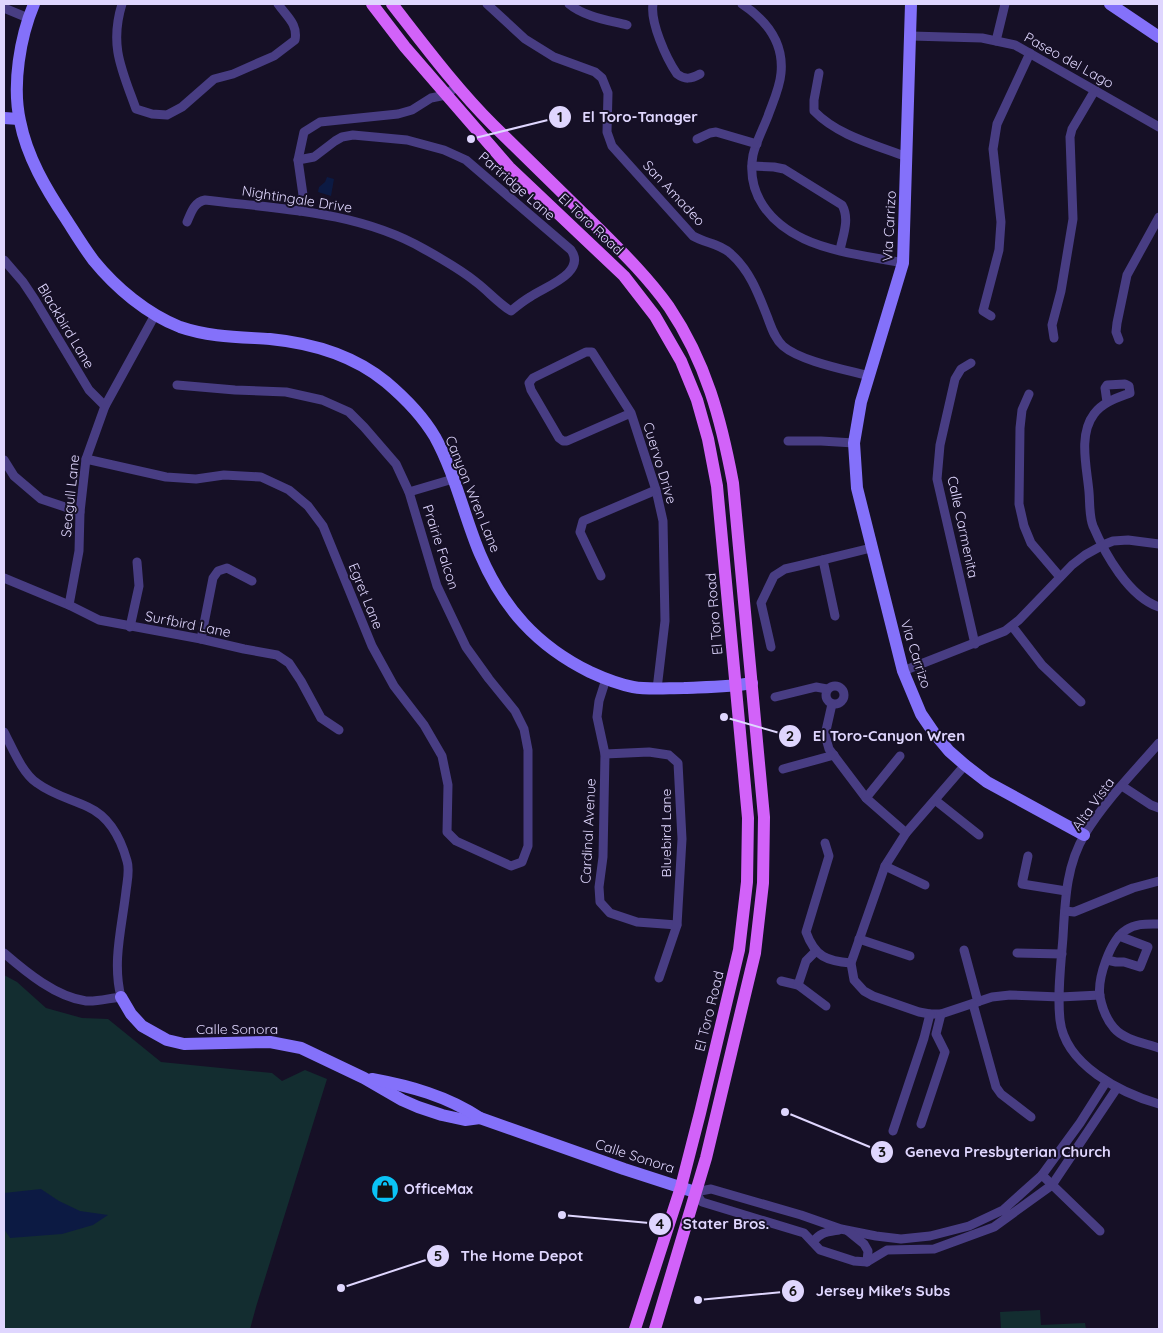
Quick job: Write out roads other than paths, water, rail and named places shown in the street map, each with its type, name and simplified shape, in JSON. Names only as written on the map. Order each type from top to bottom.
[{"type":"main road","name":"El Toro Road","points":[[372,4],[405,47],[508,167],[624,276],[655,316],[680,361],[697,400],[708,439],[717,486],[748,818],[747,882],[739,950],[681,1187],[635,1329]]},
{"type":"main road","name":"El Toro Road","points":[[392,4],[458,85],[492,123],[637,267],[669,308],[696,354],[712,394],[724,435],[733,483],[764,817],[763,883],[756,944],[706,1158],[656,1329]]},
{"type":"street","name":"Canyon Wren Lane","points":[[34,4],[28,18],[19,60],[19,119],[26,144],[44,183],[94,261],[118,287],[155,315],[182,327],[210,335],[302,343],[334,353],[365,367],[392,387],[414,408],[435,438],[453,479],[481,556],[499,593],[526,628],[554,651],[606,679],[632,687],[657,689],[735,686],[752,683]]},
{"type":"street","points":[[122,4],[118,17],[116,38],[119,60],[136,109],[152,114],[167,115],[182,107],[214,79],[274,56],[296,40],[297,32],[295,26],[278,4]]},
{"type":"street","name":"San Amadeo","points":[[487,4],[525,39],[554,57],[595,72],[602,78],[608,93],[607,132],[612,146],[693,236],[702,242],[721,247],[730,252],[756,288],[776,338],[783,346],[795,354],[869,376]]},
{"type":"street","points":[[569,4],[578,11],[590,16],[627,25]]},
{"type":"street","points":[[653,4],[652,14],[658,34],[677,74],[682,78],[688,79],[700,74]]},
{"type":"street","points":[[742,4],[764,21],[773,33],[777,42],[781,63],[781,74],[777,90],[757,144],[752,166],[754,185],[759,201],[770,217],[790,232],[806,240],[840,250],[903,263]]},
{"type":"street","name":"Via Carrizo","points":[[911,4],[903,263],[861,402],[854,443],[857,488],[903,671],[921,714],[934,733],[964,765],[987,782],[1084,835]]},
{"type":"street","points":[[996,41],[1005,4]]},
{"type":"street","points":[[1110,4],[1159,37]]},
{"type":"street","points":[[4,8],[28,18]]},
{"type":"street","name":"Paseo del Lago","points":[[911,36],[982,38],[1014,45],[1159,127]]},
{"type":"street","points":[[990,316],[982,311],[999,250],[1001,222],[993,149],[997,124],[1030,53]]},
{"type":"street","points":[[819,74],[814,111],[823,120],[851,135],[907,157]]},
{"type":"street","points":[[300,211],[303,195],[298,160],[304,132],[320,122],[398,114],[412,110],[430,98],[446,94],[458,85]]},
{"type":"street","points":[[1054,338],[1052,325],[1061,291],[1073,219],[1070,137],[1072,129],[1095,90]]},
{"type":"street","points":[[4,118],[19,119]]},
{"type":"street","points":[[697,139],[710,132],[716,132],[757,144]]},
{"type":"street","name":"Partridge Lane","points":[[298,160],[314,158],[335,140],[353,135],[407,140],[444,150],[463,158],[570,250],[575,261],[571,270],[564,277],[528,297],[511,311]]},
{"type":"street","points":[[752,166],[784,169],[842,205],[846,211],[847,218],[840,250]]},
{"type":"street","name":"Nightingale Drive","points":[[187,222],[194,206],[202,200],[300,211],[345,219],[386,231],[412,242],[462,272],[511,311]]},
{"type":"street","points":[[1119,340],[1116,332],[1116,323],[1127,276],[1159,217]]},
{"type":"street","name":"Blackbird Lane","points":[[4,260],[23,282],[35,300],[88,390],[105,406]]},
{"type":"street","name":"Seagull Lane","points":[[69,605],[79,551],[80,512],[86,458],[105,406],[155,315]]},
{"type":"street","name":"Cuervo Drive","points":[[631,413],[567,441],[563,441],[559,438],[531,390],[529,383],[533,378],[586,352],[592,352],[631,413],[656,490],[663,521],[665,620],[657,689]]},
{"type":"street","name":"Calle Carmenita","points":[[971,363],[957,374],[940,446],[937,479],[975,644]]},
{"type":"street","name":"Prairie Falcon","points":[[177,385],[286,392],[322,400],[349,412],[396,464],[409,492],[437,586],[466,648],[515,711],[524,729],[528,750],[528,846],[522,862]]},
{"type":"street","points":[[1029,394],[1022,410],[1020,428],[1019,504],[1024,526],[1032,544],[1060,577]]},
{"type":"street","points":[[1107,402],[1092,415],[1085,447],[1092,525],[1112,562],[1136,594],[1159,607]]},
{"type":"street","points":[[788,441],[854,443]]},
{"type":"street","name":"Egret Lane","points":[[86,458],[166,477],[196,479],[224,474],[262,477],[289,490],[308,506],[323,526],[372,646],[394,686],[424,725],[442,756],[448,785],[447,832],[456,841],[511,866],[522,862]]},
{"type":"street","points":[[4,460],[14,476],[41,499],[80,512]]},
{"type":"street","points":[[409,492],[453,479]]},
{"type":"street","points":[[601,576],[580,532],[583,521],[656,490]]},
{"type":"street","points":[[903,671],[1005,632],[1084,554],[1113,541],[1128,540],[1159,544]]},
{"type":"street","points":[[771,647],[761,603],[774,576],[785,570],[871,548]]},
{"type":"street","points":[[823,560],[835,616]]},
{"type":"street","points":[[130,627],[139,586],[137,562]]},
{"type":"street","points":[[201,639],[213,578],[218,570],[227,568],[252,581]]},
{"type":"street","name":"Surfbird Lane","points":[[4,578],[69,605],[99,620],[277,655],[289,663],[301,681],[320,718],[339,730]]},
{"type":"street","points":[[1012,626],[1042,665],[1081,702]]},
{"type":"street","name":"Cardinal Avenue","points":[[606,679],[599,701],[597,718],[605,754],[603,857],[599,887],[600,902],[610,913],[636,922],[677,925]]},
{"type":"street","points":[[775,697],[816,687],[827,689],[833,686],[840,687],[843,690],[844,697],[842,701],[832,704],[826,700],[825,693],[827,689]]},
{"type":"street","points":[[832,704],[825,736],[826,741],[866,798],[906,834]]},
{"type":"street","points":[[4,732],[19,761],[35,782],[54,794],[89,807],[103,816],[120,840],[128,863],[116,959],[121,997],[86,1001],[56,991],[24,971],[4,953]]},
{"type":"street","name":"Alta Vista","points":[[1159,743],[1104,808],[1084,835],[1073,862],[1066,890],[1060,997],[1060,1022],[1068,1044],[1080,1059],[1106,1082],[1138,1098],[1159,1104]]},
{"type":"street","name":"Bluebird Lane","points":[[605,754],[650,752],[669,755],[678,763],[682,839],[677,925],[659,978]]},
{"type":"street","points":[[783,769],[834,755]]},
{"type":"street","points":[[866,798],[900,756]]},
{"type":"street","points":[[964,765],[906,834],[885,866],[851,963],[854,980],[858,987],[864,991],[930,1014],[941,1014],[992,997],[1010,995],[1100,996]]},
{"type":"street","points":[[1122,786],[1151,805],[1159,808]]},
{"type":"street","points":[[935,800],[980,835]]},
{"type":"street","points":[[825,843],[829,856],[806,932],[816,951],[829,959],[851,963]]},
{"type":"street","points":[[1028,856],[1022,884],[1066,890]]},
{"type":"street","points":[[885,866],[925,885]]},
{"type":"street","points":[[1065,911],[1074,912],[1133,888],[1159,881]]},
{"type":"street","points":[[1159,924],[1135,925],[1119,936],[1102,974],[1100,996],[1106,1016],[1115,1029],[1124,1037],[1159,1048]]},
{"type":"street","points":[[1107,960],[1124,962],[1140,967],[1148,947],[1119,936]]},
{"type":"street","points":[[859,939],[910,956]]},
{"type":"street","points":[[964,950],[996,1088],[1031,1117]]},
{"type":"street","points":[[798,985],[806,961],[816,951]]},
{"type":"street","points":[[1016,953],[1062,954]]},
{"type":"street","points":[[781,980],[798,985],[826,1006]]},
{"type":"street","name":"Calle Sonora","points":[[121,997],[131,1014],[142,1026],[167,1040],[184,1044],[270,1042],[301,1048],[413,1104],[442,1115],[465,1120],[480,1118]]},
{"type":"street","points":[[893,1131],[924,1038],[930,1014]]},
{"type":"street","points":[[921,1124],[945,1052],[936,1034],[941,1014]]},
{"type":"street","points":[[924,1038],[939,1040]]},
{"type":"street","name":"Calle Sonora","points":[[364,1078],[412,1088],[441,1097],[469,1110],[480,1118],[695,1192],[711,1189],[801,1215],[844,1230],[901,1239],[930,1236],[969,1226],[1003,1210],[1042,1175],[1080,1123],[1106,1082]]},
{"type":"street","points":[[412,1088],[411,1098],[413,1104]]},
{"type":"street","points":[[867,1262],[887,1250],[934,1249],[994,1227],[1052,1185],[1117,1088]]},
{"type":"street","points":[[1042,1175],[1100,1231]]},
{"type":"street","name":"Calle Sonora","points":[[695,1192],[702,1202],[804,1233],[820,1250],[829,1254],[854,1261],[867,1262],[868,1251],[864,1244],[844,1230],[822,1232],[813,1242]]},
{"type":"water","points":[[327,177],[334,179],[331,196],[318,192],[319,187],[325,182]]},
{"type":"water","points":[[41,1189],[59,1201],[80,1211],[108,1215],[93,1225],[62,1234],[10,1238],[4,1229],[4,1193]]},
{"type":"place","name":"El Toro-Tanager","points":[[471,139]]},
{"type":"place","name":"El Toro-Canyon Wren","points":[[724,717]]},
{"type":"place","name":"Geneva Presbyterian Church","points":[[785,1112]]},
{"type":"place","name":"OfficeMax","points":[[385,1189]]},
{"type":"place","name":"Stater Bros.","points":[[562,1215]]},
{"type":"place","name":"The Home Depot","points":[[341,1288]]},
{"type":"place","name":"Jersey Mike's Subs","points":[[698,1300]]}]
